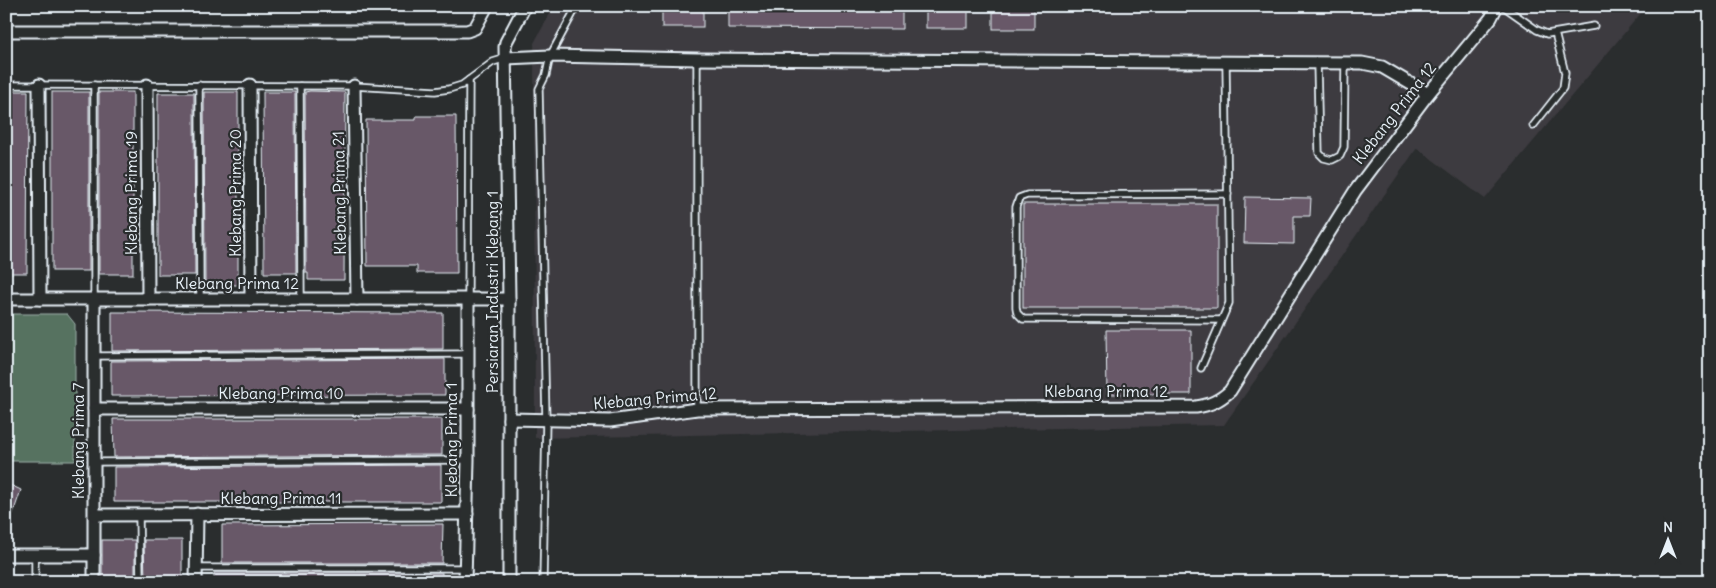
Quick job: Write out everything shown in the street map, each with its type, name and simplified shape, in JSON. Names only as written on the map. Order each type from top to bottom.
[{"type":"street","points":[[6,31],[470,31],[475,28],[487,6]]},
{"type":"street","name":"Persiaran Industri Klebang 1","points":[[509,582],[509,298],[506,42],[525,6]]},
{"type":"street","name":"Klebang Prima 12","points":[[509,419],[610,421],[697,409],[1196,407],[1210,405],[1230,391],[1355,191],[1428,94],[1491,18],[1497,6]]},
{"type":"street","points":[[506,58],[550,56],[697,59],[1362,63],[1382,67],[1428,94]]},
{"type":"street","points":[[39,85],[40,299]]},
{"type":"street","name":"Klebang Prima 19","points":[[147,86],[148,299]]},
{"type":"street","name":"Klebang Prima 20","points":[[250,86],[252,299]]},
{"type":"street","name":"Klebang Prima 21","points":[[354,86],[357,299]]},
{"type":"street","name":"Klebang Prima 12","points":[[6,299],[509,298]]},
{"type":"street","name":"Klebang Prima 7","points":[[94,299],[94,582]]},
{"type":"street","name":"Klebang Prima 1","points":[[465,582],[468,460],[468,299]]},
{"type":"street","name":"Klebang Prima 10","points":[[94,409],[468,409]]},
{"type":"street","points":[[196,582],[197,514]]},
{"type":"street","name":"Klebang Prima 11","points":[[95,515],[467,514]]},
{"type":"street","points":[[6,555],[94,555]]},
{"type":"lane","points":[[543,582],[546,420],[539,89],[546,75],[550,56],[577,6]]},
{"type":"lane","points":[[1503,6],[1537,30],[1547,34],[1594,26]]},
{"type":"lane","points":[[1532,126],[1563,88],[1565,73],[1555,33]]},
{"type":"lane","points":[[6,85],[354,86],[435,91],[455,87],[469,80],[493,62],[506,58]]},
{"type":"lane","points":[[697,59],[697,409]]},
{"type":"lane","points":[[1201,368],[1229,303],[1226,63]]},
{"type":"lane","points":[[1317,63],[1319,152],[1324,158],[1332,160],[1340,156],[1344,147],[1345,63]]},
{"type":"lane","points":[[468,299],[469,80]]},
{"type":"lane","points":[[94,86],[94,299]]},
{"type":"lane","points":[[199,86],[200,299]]},
{"type":"lane","points":[[300,86],[301,299]]},
{"type":"lane","points":[[1221,320],[1023,319],[1017,313],[1016,308],[1016,207],[1019,198],[1027,195],[1228,194]]},
{"type":"lane","points":[[95,356],[468,354]]},
{"type":"lane","points":[[95,462],[468,460]]},
{"type":"lane","points":[[139,515],[140,582]]},
{"type":"lane","points":[[35,555],[35,582]]},
{"type":"lane","points":[[196,568],[466,568]]},
{"type":"shaded area","points":[[554,6],[1647,6],[1485,199],[1417,148],[1224,425],[535,438],[534,43]]},
{"type":"green space","points":[[6,314],[67,314],[75,324],[75,461],[6,461]]},
{"type":"building","points":[[662,6],[703,6],[703,27],[662,27]]},
{"type":"building","points":[[728,6],[902,6],[902,29],[728,28]]},
{"type":"building","points":[[926,6],[968,6],[968,28],[926,28]]},
{"type":"building","points":[[993,6],[1034,6],[1034,29],[993,29]]},
{"type":"building","points":[[6,91],[28,91],[27,273],[6,273]]},
{"type":"building","points":[[52,92],[89,92],[89,271],[52,271]]},
{"type":"building","points":[[99,92],[133,92],[133,274],[99,274]]},
{"type":"building","points":[[204,92],[238,92],[238,285],[205,285]]},
{"type":"building","points":[[263,92],[295,92],[296,273],[264,273]]},
{"type":"building","points":[[305,92],[345,92],[344,280],[308,280],[308,273],[306,273]]},
{"type":"building","points":[[158,93],[194,93],[195,275],[158,275]]},
{"type":"building","points":[[416,116],[456,116],[457,273],[417,273],[417,266],[367,266],[366,120],[416,120]]},
{"type":"building","points":[[1245,197],[1311,198],[1310,216],[1294,216],[1294,244],[1244,243]]},
{"type":"building","points":[[1023,204],[1217,204],[1217,308],[1023,308]]},
{"type":"building","points":[[112,312],[443,313],[443,349],[112,351]]},
{"type":"building","points":[[1106,330],[1191,330],[1191,394],[1107,394]]},
{"type":"building","points":[[445,359],[445,395],[111,396],[111,361]]},
{"type":"building","points":[[113,419],[442,419],[442,455],[114,457]]},
{"type":"building","points":[[441,465],[441,502],[114,502],[114,467]]},
{"type":"building","points":[[6,483],[21,490],[8,528],[6,528]]},
{"type":"building","points":[[443,524],[442,563],[222,563],[222,525]]},
{"type":"building","points":[[102,540],[135,540],[135,582],[102,582]]},
{"type":"building","points":[[144,540],[182,540],[182,582],[145,582]]},
{"type":"building","points":[[214,573],[442,573],[442,582],[214,582]]}]
